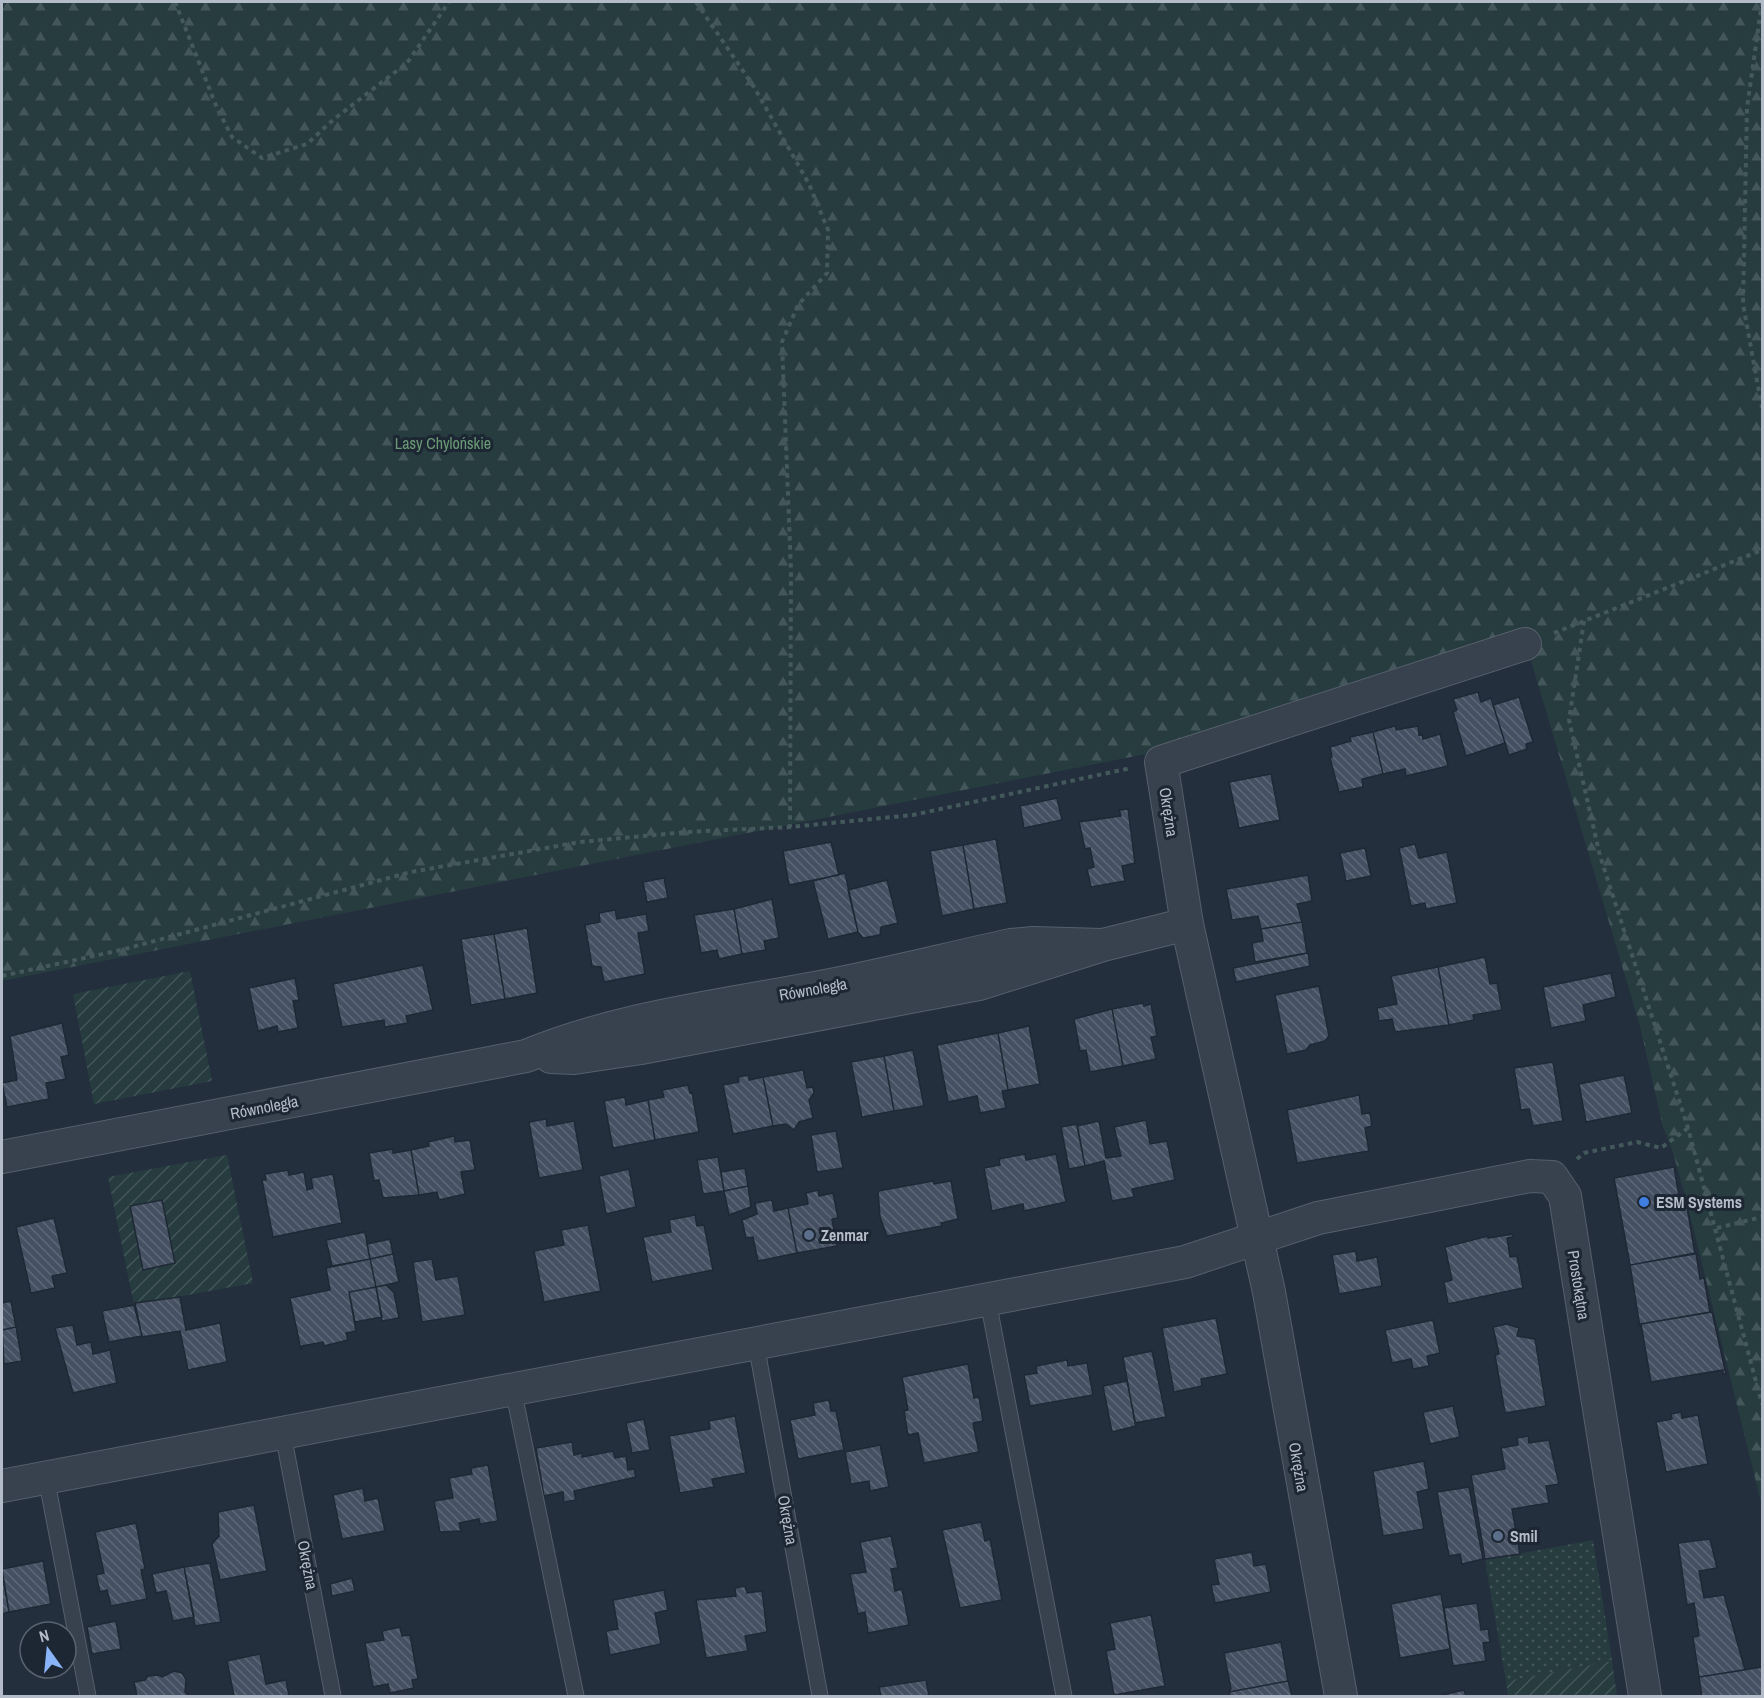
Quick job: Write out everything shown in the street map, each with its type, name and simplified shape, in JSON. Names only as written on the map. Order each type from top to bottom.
[{"type":"street","points":[[1161,762],[1525,644]]},
{"type":"street","name":"Okrężna","points":[[1161,762],[1187,924],[1269,1292],[1341,1696]]},
{"type":"street","name":"Równoległa","points":[[2,1157],[526,1056],[567,1039],[629,1023],[879,976],[1011,945],[1033,943],[1103,945],[1187,924]]},
{"type":"street","points":[[2,1486],[1185,1262],[1318,1218],[1530,1176],[1552,1177]]},
{"type":"street","name":"Prostokątna","points":[[1552,1177],[1565,1196],[1645,1696]]},
{"type":"lane","points":[[988,1301],[1064,1696]]},
{"type":"lane","name":"Okrężna","points":[[756,1344],[820,1696]]},
{"type":"lane","points":[[513,1389],[576,1696]]},
{"type":"lane","name":"Okrężna","points":[[283,1434],[333,1696]]},
{"type":"lane","points":[[46,1477],[88,1696]]},
{"type":"path","points":[[175,2],[217,108],[232,137],[262,158],[307,144],[334,119],[407,63],[449,2]]},
{"type":"path","points":[[696,2],[754,87],[809,184],[828,230],[827,273],[798,305],[782,342],[791,571],[790,827]]},
{"type":"path","points":[[1762,2],[1747,108],[1743,304],[1762,408]]},
{"type":"path","points":[[1762,550],[1584,621],[1569,720],[1600,856],[1688,1128],[1717,1228],[1762,1404]]},
{"type":"path","points":[[2,976],[121,950],[411,873],[580,842],[687,832],[790,827],[913,814],[1161,762]]},
{"type":"path","points":[[1552,1177],[1584,1153],[1637,1142],[1661,1148],[1688,1128]]},
{"type":"path","points":[[1717,1228],[1762,1217]]},
{"type":"green space","name":"Lasy Chylońskie","points":[[2,2],[1762,2],[1762,1506],[1685,1195],[1663,1127],[1640,1026],[1523,634],[1176,748],[2,981]]},
{"type":"green space","points":[[190,971],[212,1081],[94,1104],[73,994]]},
{"type":"green space","points":[[227,1155],[253,1283],[134,1305],[108,1177]]},
{"type":"green space","points":[[1593,1540],[1612,1661],[1506,1681],[1485,1560]]},
{"type":"green space","points":[[1612,1661],[1617,1696],[1508,1696],[1506,1681]]},
{"type":"building","points":[[1478,692],[1481,702],[1491,698],[1505,743],[1466,756],[1453,712],[1457,710],[1453,699]]},
{"type":"building","points":[[1519,697],[1533,742],[1526,744],[1527,749],[1509,755],[1493,705]]},
{"type":"building","points":[[1395,726],[1396,730],[1418,726],[1419,735],[1422,734],[1423,739],[1440,734],[1448,766],[1406,776],[1405,769],[1383,774],[1373,732]]},
{"type":"building","points":[[1373,732],[1383,774],[1362,779],[1363,787],[1339,792],[1330,758],[1332,757],[1330,747],[1351,741],[1350,737]]},
{"type":"building","points":[[1271,774],[1280,820],[1239,828],[1229,782]]},
{"type":"building","points":[[1057,798],[1062,820],[1024,828],[1020,806]]},
{"type":"building","points":[[1128,809],[1135,863],[1122,866],[1125,881],[1091,887],[1087,869],[1094,867],[1090,848],[1085,849],[1079,822],[1121,816],[1119,810]]},
{"type":"building","points":[[996,839],[1007,903],[974,909],[963,845]]},
{"type":"building","points":[[831,842],[839,875],[789,885],[783,851]]},
{"type":"building","points":[[1415,844],[1419,858],[1447,852],[1457,903],[1426,909],[1425,903],[1411,906],[1399,848]]},
{"type":"building","points":[[963,845],[974,909],[942,916],[930,851]]},
{"type":"building","points":[[1365,848],[1371,876],[1346,881],[1340,853]]},
{"type":"building","points":[[845,873],[858,932],[828,939],[813,881]]},
{"type":"building","points":[[1308,875],[1312,901],[1297,904],[1302,922],[1261,929],[1258,916],[1232,920],[1226,889]]},
{"type":"building","points":[[664,878],[668,898],[647,902],[643,882]]},
{"type":"building","points":[[887,880],[898,923],[881,927],[880,935],[863,938],[858,932],[848,890]]},
{"type":"building","points":[[772,899],[779,938],[764,941],[766,950],[742,954],[734,909]]},
{"type":"building","points":[[734,909],[742,954],[719,959],[717,950],[701,953],[694,915]]},
{"type":"building","points":[[615,910],[617,919],[646,914],[649,931],[638,933],[645,974],[604,982],[601,967],[592,966],[585,925],[600,922],[599,913]]},
{"type":"building","points":[[1302,922],[1307,953],[1255,962],[1252,943],[1263,941],[1261,929]]},
{"type":"building","points":[[527,928],[537,993],[505,999],[494,934]]},
{"type":"building","points":[[494,934],[505,999],[471,1005],[461,939]]},
{"type":"building","points":[[1308,953],[1310,966],[1236,982],[1233,968]]},
{"type":"building","points":[[1485,957],[1490,984],[1497,983],[1502,1010],[1473,1015],[1474,1020],[1449,1025],[1438,967]]},
{"type":"building","points":[[423,965],[433,1010],[406,1016],[408,1023],[385,1027],[384,1020],[342,1027],[333,984]]},
{"type":"building","points":[[1438,967],[1449,1025],[1395,1032],[1392,1019],[1379,1021],[1377,1008],[1397,1004],[1391,976]]},
{"type":"building","points":[[1611,973],[1616,997],[1583,1005],[1586,1021],[1551,1028],[1543,987]]},
{"type":"building","points":[[295,978],[299,1000],[293,1001],[298,1028],[278,1032],[277,1026],[258,1031],[249,988]]},
{"type":"building","points":[[1319,986],[1329,1036],[1325,1041],[1310,1045],[1306,1050],[1287,1054],[1275,995]]},
{"type":"building","points":[[1143,1003],[1144,1006],[1151,1004],[1157,1036],[1151,1037],[1156,1059],[1123,1066],[1112,1009]]},
{"type":"building","points":[[1112,1009],[1123,1066],[1090,1072],[1086,1050],[1080,1051],[1074,1019]]},
{"type":"building","points":[[62,1023],[69,1055],[61,1057],[66,1079],[46,1083],[49,1099],[7,1107],[2,1083],[17,1080],[10,1036]]},
{"type":"building","points":[[1029,1026],[1040,1084],[1008,1090],[998,1033]]},
{"type":"building","points":[[998,1033],[1008,1090],[1002,1091],[1006,1108],[980,1113],[977,1096],[948,1102],[937,1045]]},
{"type":"building","points":[[913,1050],[924,1106],[894,1111],[884,1056]]},
{"type":"building","points":[[884,1056],[894,1111],[862,1117],[851,1062]]},
{"type":"building","points":[[1553,1062],[1563,1121],[1533,1126],[1529,1109],[1521,1110],[1514,1068]]},
{"type":"building","points":[[803,1070],[807,1088],[813,1087],[814,1093],[809,1100],[813,1118],[799,1122],[794,1130],[786,1124],[773,1126],[763,1077]]},
{"type":"building","points":[[749,1075],[749,1080],[763,1077],[773,1126],[733,1134],[723,1085],[739,1082],[738,1077]]},
{"type":"building","points":[[1624,1075],[1632,1113],[1586,1122],[1579,1084]]},
{"type":"building","points":[[688,1085],[690,1093],[692,1092],[699,1132],[655,1140],[648,1100],[664,1097],[662,1090]]},
{"type":"building","points":[[1359,1095],[1362,1114],[1370,1113],[1372,1126],[1365,1128],[1369,1151],[1297,1163],[1287,1110]]},
{"type":"building","points":[[625,1097],[626,1105],[648,1100],[655,1140],[613,1148],[604,1101]]},
{"type":"building","points":[[546,1119],[547,1126],[574,1121],[583,1170],[539,1178],[529,1122]]},
{"type":"building","points":[[1146,1120],[1150,1144],[1167,1141],[1175,1180],[1132,1189],[1134,1197],[1112,1201],[1104,1161],[1085,1166],[1077,1126],[1099,1121],[1106,1158],[1121,1156],[1114,1127]]},
{"type":"building","points":[[1077,1124],[1085,1166],[1069,1169],[1061,1127]]},
{"type":"building","points":[[836,1131],[843,1168],[817,1172],[811,1135]]},
{"type":"building","points":[[454,1136],[455,1142],[470,1140],[475,1170],[461,1172],[465,1194],[439,1200],[437,1192],[419,1195],[411,1150],[429,1146],[428,1142]]},
{"type":"building","points":[[393,1149],[393,1153],[411,1150],[419,1195],[383,1198],[379,1180],[374,1181],[369,1153]]},
{"type":"building","points":[[1025,1154],[1026,1160],[1056,1154],[1066,1202],[1024,1211],[1023,1204],[992,1211],[984,1168],[1000,1165],[999,1159]]},
{"type":"building","points":[[718,1157],[724,1191],[703,1194],[697,1160]]},
{"type":"building","points":[[1674,1167],[1679,1196],[1685,1195],[1695,1254],[1630,1265],[1614,1178]]},
{"type":"building","points":[[745,1168],[748,1186],[724,1191],[721,1172]]},
{"type":"building","points":[[629,1169],[636,1207],[606,1214],[599,1176]]},
{"type":"building","points":[[288,1170],[289,1175],[304,1172],[307,1190],[313,1188],[311,1178],[333,1174],[342,1223],[273,1237],[262,1180],[266,1180],[265,1174]]},
{"type":"building","points":[[933,1181],[934,1184],[951,1181],[958,1219],[941,1223],[942,1226],[887,1236],[880,1217],[878,1191]]},
{"type":"building","points":[[748,1186],[751,1207],[729,1215],[724,1191]]},
{"type":"building","points":[[818,1190],[819,1196],[833,1193],[838,1218],[832,1219],[837,1246],[797,1253],[788,1208],[808,1204],[806,1193]]},
{"type":"building","points":[[162,1200],[175,1263],[143,1270],[130,1206]]},
{"type":"building","points":[[772,1200],[774,1211],[788,1208],[797,1253],[758,1261],[753,1237],[746,1238],[742,1220],[757,1214],[755,1203]]},
{"type":"building","points":[[695,1215],[697,1226],[704,1225],[713,1270],[652,1282],[643,1237],[671,1232],[669,1220]]},
{"type":"building","points":[[54,1218],[67,1273],[52,1276],[55,1288],[31,1293],[16,1227]]},
{"type":"building","points":[[588,1225],[601,1291],[544,1302],[534,1251],[564,1245],[561,1230]]},
{"type":"building","points":[[365,1232],[370,1259],[332,1266],[326,1240]]},
{"type":"building","points":[[1513,1234],[1513,1237],[1507,1238],[1510,1257],[1517,1256],[1523,1288],[1448,1304],[1444,1282],[1452,1280],[1445,1247],[1488,1236],[1488,1238]]},
{"type":"building","points":[[390,1239],[393,1254],[370,1259],[367,1244]]},
{"type":"building","points":[[1356,1251],[1357,1261],[1377,1257],[1382,1286],[1339,1294],[1332,1255]]},
{"type":"building","points":[[1696,1253],[1700,1279],[1704,1278],[1710,1312],[1641,1324],[1640,1327],[1630,1265]]},
{"type":"building","points":[[393,1254],[399,1282],[376,1287],[370,1259]]},
{"type":"building","points":[[370,1259],[376,1287],[349,1292],[356,1331],[346,1333],[348,1340],[324,1346],[323,1342],[302,1346],[301,1350],[290,1298],[330,1290],[326,1268]]},
{"type":"building","points":[[432,1259],[436,1280],[458,1276],[465,1315],[422,1322],[413,1262]]},
{"type":"building","points":[[386,1285],[394,1293],[399,1318],[382,1321],[376,1287]]},
{"type":"building","points":[[376,1287],[382,1317],[355,1322],[349,1292]]},
{"type":"building","points":[[180,1297],[186,1330],[220,1323],[227,1362],[188,1370],[180,1331],[142,1337],[135,1303]]},
{"type":"building","points":[[11,1301],[16,1327],[2,1330],[2,1303]]},
{"type":"building","points":[[134,1305],[142,1336],[109,1342],[102,1311]]},
{"type":"building","points":[[1712,1312],[1726,1374],[1723,1374],[1723,1370],[1651,1382],[1641,1324]]},
{"type":"building","points":[[1216,1318],[1227,1374],[1201,1379],[1202,1386],[1174,1392],[1162,1328]]},
{"type":"building","points":[[1433,1320],[1440,1353],[1427,1356],[1429,1366],[1413,1369],[1411,1359],[1392,1363],[1385,1330]]},
{"type":"building","points":[[1507,1324],[1519,1328],[1517,1336],[1535,1339],[1546,1406],[1505,1413],[1495,1355],[1499,1354],[1493,1327]]},
{"type":"building","points":[[73,1325],[77,1345],[91,1342],[93,1354],[110,1350],[117,1383],[73,1393],[55,1328]]},
{"type":"building","points":[[16,1327],[22,1361],[4,1364],[2,1330]]},
{"type":"building","points":[[1152,1351],[1166,1417],[1135,1423],[1123,1357]]},
{"type":"building","points":[[1067,1360],[1068,1366],[1087,1363],[1093,1395],[1030,1406],[1024,1375],[1037,1373],[1036,1366]]},
{"type":"building","points":[[968,1364],[974,1398],[979,1397],[983,1421],[973,1423],[979,1452],[924,1463],[918,1433],[908,1435],[904,1411],[908,1410],[902,1377]]},
{"type":"building","points":[[1127,1381],[1136,1426],[1112,1432],[1103,1386]]},
{"type":"building","points":[[829,1400],[831,1411],[836,1411],[844,1450],[798,1459],[790,1420],[815,1415],[813,1403]]},
{"type":"building","points":[[1453,1406],[1460,1437],[1430,1444],[1423,1412]]},
{"type":"building","points":[[1681,1412],[1682,1418],[1698,1415],[1708,1464],[1666,1472],[1656,1422],[1672,1419],[1671,1414]]},
{"type":"building","points":[[735,1416],[746,1473],[712,1479],[714,1487],[680,1493],[669,1436],[710,1429],[709,1421]]},
{"type":"building","points":[[644,1419],[650,1450],[632,1453],[626,1423]]},
{"type":"building","points":[[1528,1436],[1529,1443],[1549,1440],[1559,1484],[1546,1486],[1549,1503],[1512,1509],[1520,1554],[1485,1559],[1471,1475],[1505,1469],[1501,1448],[1518,1445],[1517,1438]]},
{"type":"building","points":[[572,1442],[574,1455],[582,1453],[582,1457],[613,1451],[615,1458],[626,1456],[628,1470],[634,1469],[636,1477],[574,1491],[576,1500],[564,1502],[563,1492],[544,1496],[536,1448]]},
{"type":"building","points":[[880,1445],[889,1487],[870,1491],[869,1481],[851,1484],[845,1452]]},
{"type":"building","points":[[1424,1461],[1429,1489],[1417,1492],[1424,1529],[1383,1536],[1373,1471]]},
{"type":"building","points":[[488,1465],[498,1521],[480,1524],[479,1519],[459,1523],[461,1531],[440,1532],[434,1501],[453,1498],[449,1478],[472,1474],[471,1468]]},
{"type":"building","points":[[1469,1487],[1483,1559],[1462,1564],[1460,1554],[1449,1556],[1437,1492]]},
{"type":"building","points":[[363,1488],[365,1501],[378,1498],[385,1531],[342,1539],[333,1495]]},
{"type":"building","points":[[254,1505],[267,1571],[220,1580],[212,1544],[219,1536],[218,1512]]},
{"type":"building","points":[[981,1522],[985,1541],[990,1539],[1002,1600],[960,1608],[942,1530]]},
{"type":"building","points":[[136,1523],[145,1569],[141,1570],[147,1599],[111,1606],[107,1590],[100,1592],[96,1575],[104,1573],[95,1532]]},
{"type":"building","points":[[891,1536],[898,1568],[891,1569],[895,1591],[902,1589],[909,1625],[868,1633],[865,1612],[858,1614],[850,1574],[866,1572],[860,1542]]},
{"type":"building","points":[[1710,1539],[1717,1568],[1699,1571],[1704,1598],[1724,1595],[1745,1670],[1699,1677],[1693,1637],[1699,1636],[1694,1603],[1687,1605],[1678,1543]]},
{"type":"building","points":[[1252,1552],[1254,1566],[1266,1564],[1271,1592],[1215,1603],[1211,1585],[1219,1584],[1214,1559]]},
{"type":"building","points":[[43,1561],[51,1604],[9,1612],[2,1569]]},
{"type":"building","points":[[210,1563],[221,1622],[195,1626],[184,1567]]},
{"type":"building","points":[[184,1567],[194,1617],[173,1621],[166,1591],[156,1593],[152,1574]]},
{"type":"building","points":[[2,1573],[9,1612],[2,1614]]},
{"type":"building","points":[[352,1578],[355,1591],[332,1596],[330,1584]]},
{"type":"building","points":[[745,1586],[747,1593],[762,1591],[767,1632],[745,1636],[748,1651],[706,1658],[696,1600],[736,1596],[735,1588]]},
{"type":"building","points":[[664,1590],[668,1610],[655,1613],[661,1644],[610,1655],[606,1631],[618,1629],[613,1600]]},
{"type":"building","points":[[1441,1594],[1450,1649],[1400,1658],[1391,1604]]},
{"type":"building","points":[[1477,1603],[1481,1630],[1488,1629],[1490,1642],[1483,1643],[1486,1661],[1453,1666],[1444,1608]]},
{"type":"building","points":[[1151,1615],[1165,1686],[1114,1695],[1106,1651],[1115,1649],[1110,1623]]},
{"type":"building","points":[[116,1621],[121,1649],[92,1654],[87,1627]]},
{"type":"building","points":[[400,1627],[402,1636],[410,1635],[418,1679],[412,1680],[414,1688],[390,1693],[388,1684],[373,1687],[365,1643],[384,1640],[382,1631]]},
{"type":"building","points":[[1281,1642],[1288,1681],[1229,1692],[1231,1689],[1224,1653]]},
{"type":"building","points":[[260,1654],[266,1684],[286,1680],[289,1696],[234,1696],[227,1661]]},
{"type":"building","points":[[1762,1667],[1762,1696],[1702,1696],[1699,1677]]},
{"type":"building","points":[[174,1671],[182,1673],[186,1680],[185,1692],[189,1696],[137,1696],[134,1682],[145,1680],[148,1676],[162,1677]]},
{"type":"building","points":[[926,1680],[929,1696],[881,1696],[879,1687]]},
{"type":"building","points":[[1288,1681],[1292,1696],[1230,1696],[1229,1692]]},
{"type":"building","points":[[1464,1690],[1466,1696],[1438,1696]]},
{"type":"place","name":"ESM Systems","points":[[1644,1202]]},
{"type":"place","name":"Zenmar","points":[[809,1235]]},
{"type":"place","name":"Smil","points":[[1498,1536]]}]
